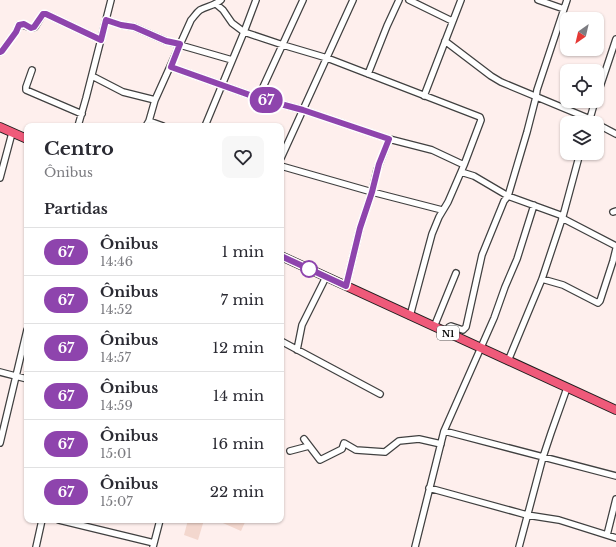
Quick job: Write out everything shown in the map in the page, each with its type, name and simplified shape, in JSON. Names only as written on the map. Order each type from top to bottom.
[{"type":"highway","points":[[0,127],[24,138]]},
{"type":"highway","name":"N1","points":[[284,257],[616,410]]},
{"type":"street","points":[[79,123],[111,0]]},
{"type":"street","points":[[206,123],[256,0]]},
{"type":"street","points":[[258,98],[303,0]]},
{"type":"street","points":[[284,151],[353,0]]},
{"type":"street","points":[[368,74],[399,0]]},
{"type":"street","points":[[409,0],[452,21]]},
{"type":"street","points":[[424,96],[461,0]]},
{"type":"street","points":[[538,0],[564,9]]},
{"type":"street","points":[[447,332],[451,326],[463,330],[466,327],[482,255],[504,201],[508,196],[527,132],[539,84],[567,0]]},
{"type":"street","points":[[147,123],[155,100],[180,44],[195,15],[200,10],[218,2],[232,23],[244,32],[327,58],[480,117],[481,120],[464,165],[451,195],[439,216],[432,234],[410,316]]},
{"type":"street","points":[[0,52],[16,32],[19,25],[24,24],[31,28],[34,27],[43,14],[46,14],[101,40]]},
{"type":"street","points":[[106,20],[121,25],[134,27],[166,41],[232,60]]},
{"type":"street","points":[[604,75],[616,39]]},
{"type":"street","points":[[445,41],[501,82],[580,116]]},
{"type":"street","points":[[171,67],[258,98],[303,110],[389,139],[432,150],[464,165]]},
{"type":"street","points":[[32,70],[26,90],[82,114]]},
{"type":"street","points":[[92,76],[123,92],[155,100]]},
{"type":"street","points":[[604,128],[616,134]]},
{"type":"street","points":[[0,178],[12,132]]},
{"type":"street","points":[[346,286],[360,228],[372,192],[377,170],[389,139]]},
{"type":"street","points":[[508,361],[542,278],[563,217],[578,160]]},
{"type":"street","points":[[284,167],[442,210]]},
{"type":"street","points":[[461,172],[474,176],[508,196],[563,217],[616,247],[613,261],[600,301],[598,303],[563,285],[542,278]]},
{"type":"street","points":[[417,546],[429,488],[444,430],[494,318],[517,259],[534,205]]},
{"type":"street","points":[[434,327],[456,273]]},
{"type":"street","points":[[296,350],[302,325],[326,277]]},
{"type":"street","points":[[0,443],[24,343]]},
{"type":"street","points":[[284,343],[380,394]]},
{"type":"street","points":[[0,372],[24,378]]},
{"type":"street","points":[[519,547],[543,457],[567,388]]},
{"type":"street","points":[[444,430],[616,476]]},
{"type":"street","points":[[304,439],[320,460],[342,449],[344,443],[356,450],[385,452],[399,441],[419,439],[441,444]]},
{"type":"street","points":[[290,450],[309,446]]},
{"type":"street","points":[[429,488],[527,514],[559,520],[616,538]]},
{"type":"street","points":[[607,535],[616,499]]},
{"type":"street","points":[[36,547],[41,523]]},
{"type":"street","points":[[70,523],[154,545],[159,523]]},
{"type":"shaded area","points":[[187,523],[203,523],[198,540],[184,535]]},
{"type":"shaded area","points":[[223,523],[245,523],[241,531]]},
{"type":"bus line","name":"67","points":[[0,52],[16,32],[19,25],[24,24],[31,28],[34,27],[43,14],[46,14],[101,40],[106,20],[121,25],[134,27],[166,41],[180,44],[171,67],[258,98],[303,110],[389,139],[377,170],[372,192],[360,228],[346,286],[284,257]]}]
